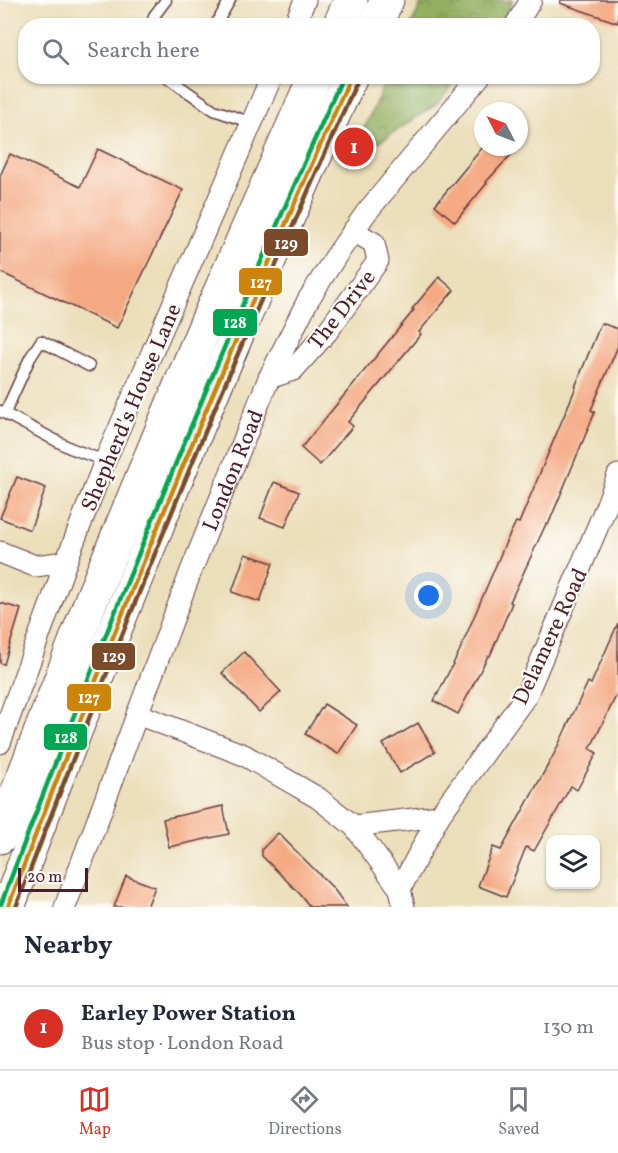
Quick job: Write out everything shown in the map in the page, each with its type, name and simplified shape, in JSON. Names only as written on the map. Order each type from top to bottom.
[{"type":"main road","points":[[343,18],[351,0]]},
{"type":"main road","points":[[379,18],[387,0]]},
{"type":"main road","points":[[0,837],[96,588],[204,328],[311,84]]},
{"type":"main road","name":"London Road","points":[[8,907],[54,783],[165,506],[256,290],[347,84]]},
{"type":"street","points":[[297,18],[305,0]]},
{"type":"street","points":[[520,18],[531,0]]},
{"type":"street","name":"Shepherd's House Lane","points":[[0,743],[105,461],[269,84]]},
{"type":"street","name":"London Road","points":[[65,907],[195,560],[269,378],[308,300],[353,231],[473,84]]},
{"type":"street","name":"The Drive","points":[[269,378],[293,370],[327,332],[378,261],[374,243],[353,231]]},
{"type":"street","name":"Delamere Road","points":[[402,898],[439,816],[526,696],[618,475]]},
{"type":"street","points":[[0,552],[35,566],[66,562]]},
{"type":"street","points":[[137,714],[244,755],[318,798],[354,826],[402,898]]},
{"type":"street","points":[[354,826],[439,816]]},
{"type":"lane","points":[[153,18],[166,0]]},
{"type":"lane","points":[[220,18],[230,0]]},
{"type":"lane","points":[[177,84],[214,110],[252,123]]},
{"type":"lane","points":[[89,366],[41,340],[2,412],[70,448],[105,461]]},
{"type":"green space","points":[[423,0],[513,0],[503,18],[414,18]]},
{"type":"green space","points":[[384,84],[453,84],[437,104],[348,163]]},
{"type":"building","points":[[561,0],[618,0],[618,23],[560,3]]},
{"type":"building","points":[[98,149],[183,190],[117,328],[0,272],[0,176],[10,154],[80,187]]},
{"type":"building","points":[[476,156],[510,156],[455,222],[435,205]]},
{"type":"building","points":[[439,277],[454,290],[419,332],[421,334],[348,422],[353,426],[320,465],[301,448]]},
{"type":"building","points":[[601,323],[618,329],[618,346],[591,410],[595,412],[548,525],[546,524],[510,602],[512,603],[490,656],[458,714],[434,701],[459,652],[505,544],[516,522],[519,523]]},
{"type":"building","points":[[17,477],[46,488],[30,530],[0,518]]},
{"type":"building","points":[[274,482],[299,492],[285,527],[260,518]]},
{"type":"building","points":[[245,554],[273,563],[260,602],[232,592]]},
{"type":"building","points":[[0,603],[21,609],[4,664],[0,663]]},
{"type":"building","points":[[618,623],[618,692],[590,749],[597,753],[577,790],[571,786],[534,851],[526,847],[506,897],[478,886],[493,847],[501,850],[554,754],[588,682],[591,684]]},
{"type":"building","points":[[244,652],[281,692],[259,712],[222,673]]},
{"type":"building","points":[[324,704],[357,725],[338,754],[305,734]]},
{"type":"building","points":[[418,723],[435,752],[400,773],[383,744]]},
{"type":"building","points":[[223,806],[229,834],[169,847],[163,819]]},
{"type":"building","points":[[278,833],[333,888],[347,907],[310,907],[262,856],[262,849]]},
{"type":"building","points":[[126,876],[155,887],[147,907],[114,907]]},
{"type":"transit line","name":"128","points":[[1,904],[166,488],[339,84]]},
{"type":"transit line","name":"127","points":[[8,907],[173,489],[260,282],[347,84]]},
{"type":"transit line","name":"129","points":[[16,907],[181,491],[356,84]]},
{"type":"place","name":"Earley Power Station","points":[[354,147]]}]
